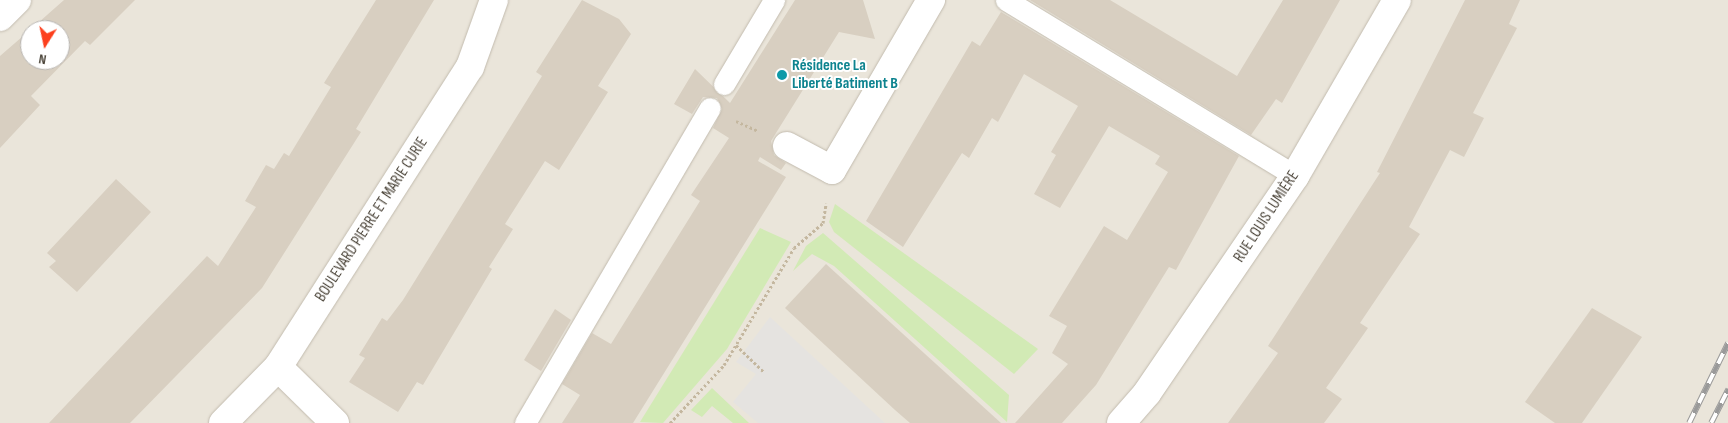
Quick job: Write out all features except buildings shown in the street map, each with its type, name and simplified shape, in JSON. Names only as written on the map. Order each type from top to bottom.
[{"type":"street","points":[[0,17],[17,0]]},
{"type":"street","name":"BOULEVARD PIERRE ET MARIE CURIE","points":[[223,423],[278,366],[470,67],[494,0]]},
{"type":"street","points":[[788,146],[832,170],[931,0]]},
{"type":"street","name":"RUE LOUIS LUMIÈRE","points":[[1121,423],[1147,394],[1295,176],[1397,0]]},
{"type":"street","points":[[278,366],[335,423]]},
{"type":"lane","points":[[724,84],[774,0]]},
{"type":"lane","points":[[1006,0],[1295,176]]},
{"type":"lane","points":[[525,423],[710,108]]},
{"type":"path","points":[[710,108],[788,146]]},
{"type":"path","points":[[670,423],[724,365],[794,248],[823,223],[832,170]]},
{"type":"path","points":[[736,344],[765,373]]},
{"type":"shaded area","points":[[0,0],[1728,0],[1728,423],[0,423]]},
{"type":"shaded area","points":[[770,317],[885,423],[758,423],[733,402],[756,374],[736,362]]},
{"type":"green space","points":[[835,204],[1038,349],[1014,374],[834,232],[829,222]]},
{"type":"green space","points":[[760,228],[791,242],[727,349],[663,423],[640,422]]},
{"type":"green space","points":[[823,233],[1009,395],[1007,422],[834,266],[812,254],[793,271],[806,246]]},
{"type":"green space","points":[[712,388],[749,423],[733,423],[712,406],[702,417],[691,410]]},
{"type":"railway","points":[[1689,423],[1728,343]]},
{"type":"railway","points":[[1711,423],[1728,389]]},
{"type":"place","name":"Résidence La Liberté Batiment B","points":[[782,75]]}]
